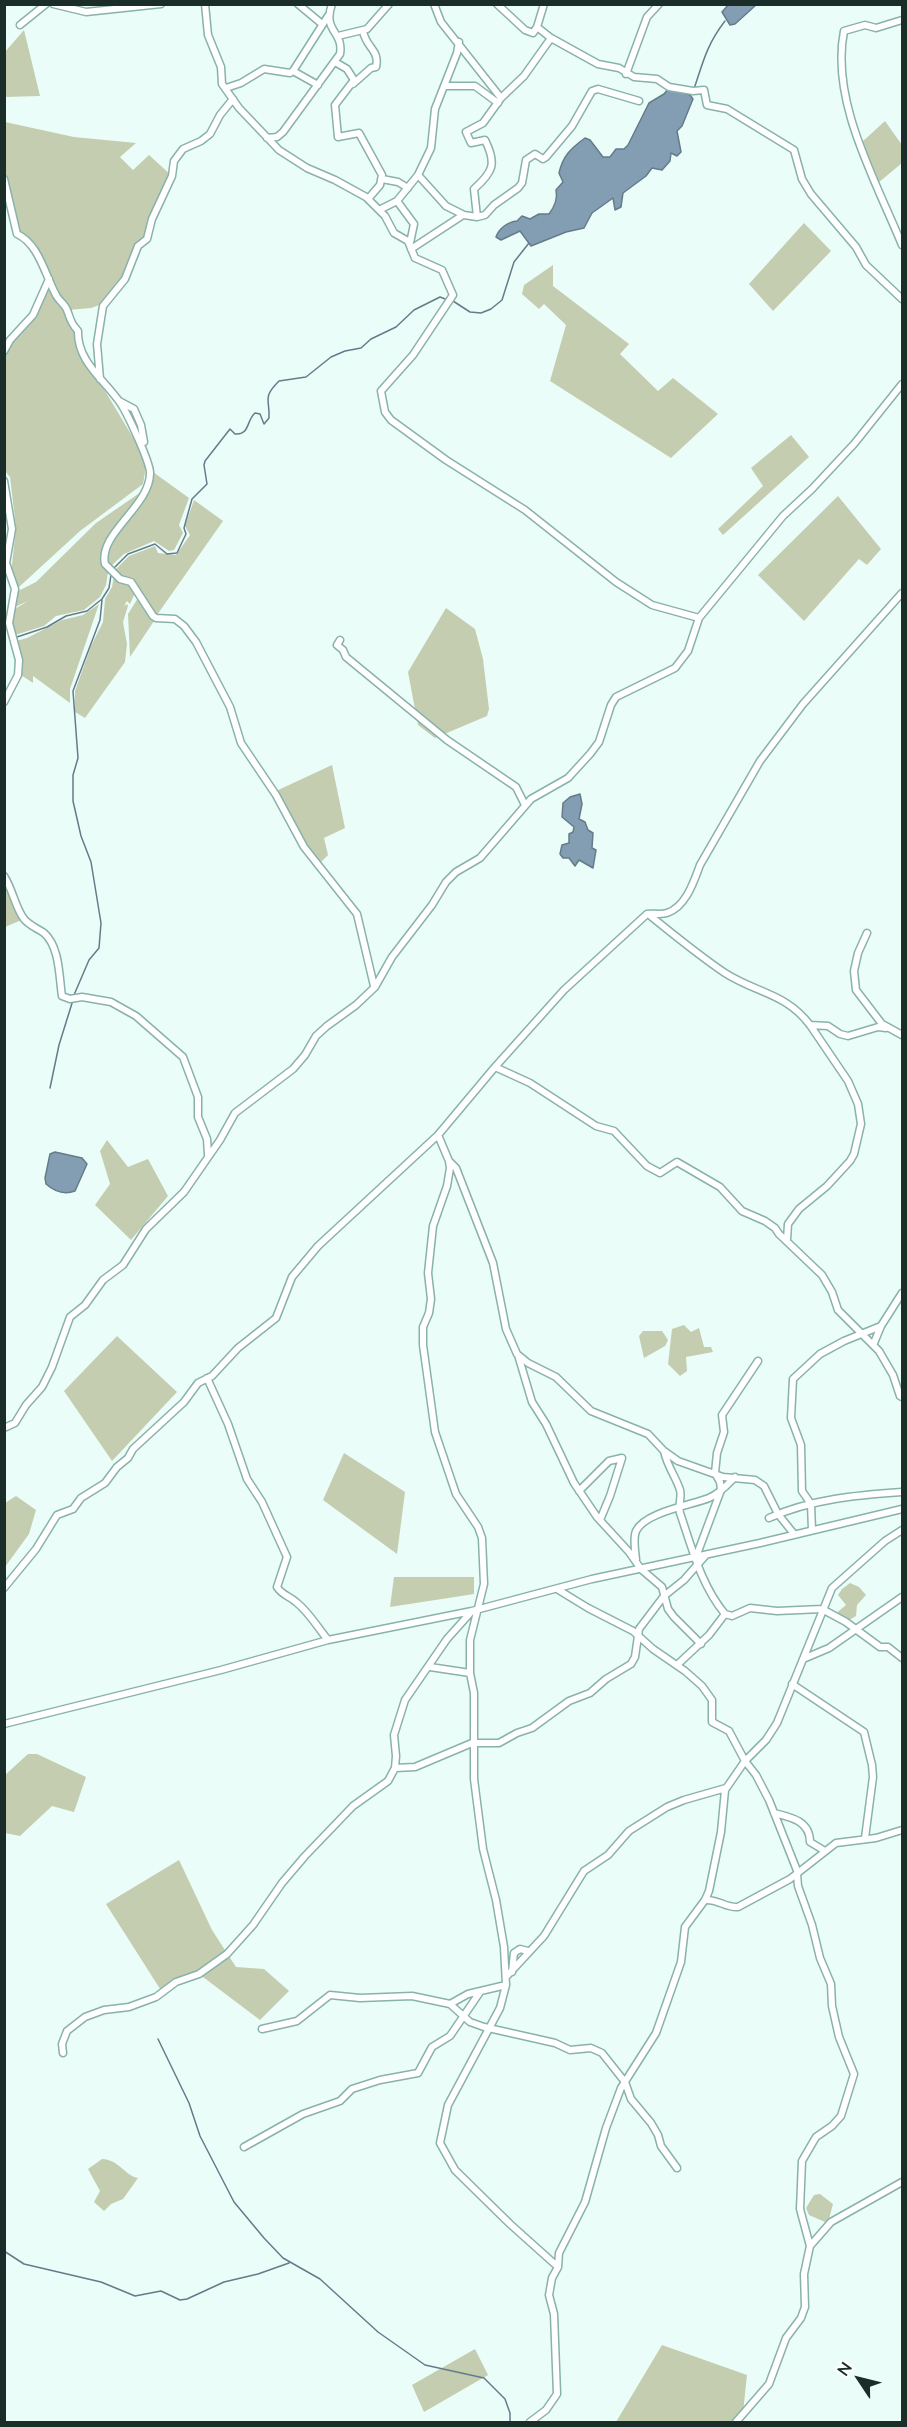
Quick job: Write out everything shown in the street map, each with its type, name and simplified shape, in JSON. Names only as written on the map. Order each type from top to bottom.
[{"type":"street","points":[[20,25],[46,4]]},
{"type":"street","points":[[53,4],[72,10],[92,12],[161,4]]},
{"type":"street","points":[[205,4],[208,35],[221,67],[222,84],[267,138],[279,150],[307,168],[335,180],[368,199],[379,210],[394,233],[405,238],[416,259],[442,270],[453,295],[413,355],[381,391],[388,418],[446,460],[525,510],[593,565],[652,605],[699,618]]},
{"type":"street","points":[[298,4],[322,24]]},
{"type":"street","points":[[293,71],[328,15],[332,4]]},
{"type":"street","points":[[338,36],[363,31],[372,25],[389,4]]},
{"type":"street","points":[[434,4],[441,22],[459,42],[500,100]]},
{"type":"street","points":[[497,4],[525,30],[533,33],[544,4]]},
{"type":"street","points":[[626,74],[647,17],[659,4]]},
{"type":"street","points":[[267,138],[277,137],[283,132],[335,62],[341,46],[338,36],[330,27],[328,15]]},
{"type":"street","points":[[903,20],[876,28],[865,26],[844,31],[842,71],[849,108],[869,170],[903,245]]},
{"type":"street","points":[[537,27],[551,38],[598,64],[619,68],[634,77],[657,79],[669,87],[693,91],[704,90],[707,105],[727,109],[794,150],[802,179],[811,195],[856,247],[866,265],[903,299]]},
{"type":"street","points":[[344,92],[371,68],[376,67],[375,53],[367,45],[363,31]]},
{"type":"street","points":[[477,217],[474,189],[484,182],[490,173],[491,152],[484,140],[471,143],[466,132],[483,123],[500,100],[524,76],[551,38]]},
{"type":"street","points":[[379,210],[397,201],[408,188],[418,175],[431,148],[433,117],[459,42]]},
{"type":"street","points":[[335,62],[347,69],[354,80],[335,105],[338,136],[359,134],[370,156],[380,169],[382,179],[380,185],[368,199]]},
{"type":"street","points":[[226,88],[241,83],[264,69],[293,71],[318,85]]},
{"type":"street","points":[[444,86],[475,86],[500,100]]},
{"type":"street","points":[[418,175],[440,201],[463,215],[477,217],[485,215],[522,183],[526,160],[531,155],[535,154],[543,159],[546,157],[572,126],[592,91],[598,89],[639,101]]},
{"type":"street","points":[[100,380],[97,344],[103,306],[125,279],[138,246],[147,239],[152,219],[172,176],[174,161],[183,149],[210,134],[220,115],[233,99]]},
{"type":"street","points":[[4,179],[17,234],[24,238],[43,265],[56,296],[67,310],[69,321],[78,331],[77,343],[100,380],[118,401],[147,461],[150,476],[147,490],[136,507],[123,520],[105,549],[105,564],[120,579],[131,582],[153,616],[174,619],[184,626],[196,642],[230,707],[241,743],[276,795],[304,847],[357,914],[375,987]]},
{"type":"street","points":[[382,179],[398,182],[408,188]]},
{"type":"street","points":[[397,201],[414,224],[410,247]]},
{"type":"street","points":[[410,247],[463,215]]},
{"type":"street","points":[[4,351],[10,340],[33,315],[49,279]]},
{"type":"street","points":[[4,1428],[15,1423],[26,1405],[42,1387],[52,1367],[70,1317],[85,1305],[103,1280],[123,1265],[146,1228],[184,1192],[220,1140],[235,1113],[293,1069],[305,1056],[316,1036],[375,987],[392,957],[446,882],[456,872],[480,858],[525,805],[568,777],[602,736],[611,705],[616,697],[675,668],[688,651],[699,618],[783,516],[854,444],[903,384]]},
{"type":"street","points":[[118,401],[135,409],[144,442]]},
{"type":"street","points":[[4,482],[12,529],[6,563],[15,589],[9,623],[19,660],[18,675],[4,702]]},
{"type":"street","points":[[4,1588],[36,1549],[57,1515],[73,1509],[81,1498],[105,1483],[117,1467],[129,1458],[133,1449],[184,1402],[198,1383],[212,1376],[238,1348],[276,1318],[292,1277],[318,1246],[438,1135],[564,990],[647,914],[666,913],[674,909],[686,897],[700,865],[760,761],[803,704],[903,593]]},
{"type":"street","points":[[340,640],[337,645],[346,657],[447,740],[516,787],[525,805]]},
{"type":"street","points":[[4,876],[12,888],[24,919],[45,934],[51,944],[58,962],[62,996],[111,1002],[136,1016],[183,1057],[198,1097],[198,1117],[207,1139],[208,1155]]},
{"type":"street","points":[[647,914],[727,974],[782,998],[800,1012],[848,1081],[858,1104],[861,1125],[854,1154],[827,1186],[799,1209],[788,1224],[787,1240]]},
{"type":"street","points":[[867,933],[858,953],[854,978],[858,993],[870,1007],[875,1018],[886,1028],[903,1035]]},
{"type":"street","points":[[810,1025],[828,1026],[848,1036],[886,1028]]},
{"type":"street","points":[[495,1067],[530,1083],[596,1126],[614,1131],[647,1166],[656,1172],[666,1171],[670,1164],[677,1162],[720,1188],[742,1211],[765,1221],[822,1275],[832,1292],[839,1312],[874,1344],[893,1376],[900,1396],[903,1397]]},
{"type":"street","points":[[438,1135],[450,1161],[456,1168],[484,1239],[495,1272],[506,1329],[518,1354],[532,1402],[546,1424],[579,1491],[641,1569],[662,1587],[674,1617],[701,1644]]},
{"type":"street","points":[[450,1161],[447,1186],[432,1234],[428,1273],[429,1313],[423,1327],[423,1345],[435,1432],[456,1494],[478,1527],[482,1538],[484,1584],[475,1610],[470,1640],[470,1673],[474,1693],[472,1743],[477,1810],[483,1849],[496,1900],[506,1985],[504,1996],[489,2028],[448,2105],[440,2144],[455,2170],[558,2267]]},
{"type":"street","points":[[874,1344],[881,1326],[903,1293]]},
{"type":"street","points":[[812,1530],[811,1504],[802,1491],[801,1445],[791,1418],[793,1379],[820,1354],[844,1341],[881,1326]]},
{"type":"street","points":[[518,1354],[528,1363],[556,1377],[591,1411],[618,1424],[641,1430],[678,1461],[723,1477],[755,1480],[764,1486],[778,1514],[794,1534]]},
{"type":"street","points":[[395,1768],[415,1767],[472,1743],[498,1743],[532,1728],[569,1701],[590,1693],[606,1679],[631,1664],[635,1657],[639,1629],[664,1596],[684,1580],[697,1560],[721,1490],[715,1473],[717,1453],[724,1432],[722,1415],[758,1361]]},
{"type":"street","points":[[207,1378],[220,1403],[247,1479],[262,1502],[287,1557],[277,1587],[282,1594],[295,1600],[304,1609],[328,1640]]},
{"type":"street","points":[[664,1451],[667,1464],[680,1491],[679,1506],[707,1590],[725,1614],[732,1616],[750,1608],[777,1611],[822,1609],[880,1647],[888,1647],[903,1658]]},
{"type":"street","points":[[579,1491],[609,1461],[622,1458],[600,1520]]},
{"type":"street","points":[[636,1560],[636,1531],[653,1518],[679,1506],[708,1498],[735,1478]]},
{"type":"street","points":[[769,1518],[811,1504],[861,1495],[903,1492]]},
{"type":"street","points":[[4,1724],[221,1670],[328,1640],[475,1610],[641,1569],[697,1560],[707,1555],[903,1509]]},
{"type":"street","points":[[530,2422],[546,2410],[556,2394],[554,2314],[549,2295],[552,2278],[558,2267],[560,2253],[585,2202],[606,2128],[624,2082],[656,2033],[681,1962],[683,1933],[705,1900],[721,1832],[726,1788],[745,1761],[772,1733],[832,1588],[885,1541],[903,1530]]},
{"type":"street","points":[[557,1589],[637,1635],[702,1686],[712,1700],[712,1722],[729,1731],[745,1761],[756,1774],[798,1874],[798,1887],[812,1925],[820,1958],[831,1984],[832,2006],[839,2037],[854,2074],[841,2116],[832,2126],[816,2137],[802,2161],[800,2209],[810,2246],[804,2274],[806,2307],[786,2338],[769,2384],[736,2422]]},
{"type":"street","points":[[803,1659],[829,1648],[903,1598]]},
{"type":"street","points":[[63,2053],[62,2044],[67,2031],[85,2017],[104,2010],[129,2007],[156,1997],[176,1982],[199,1974],[227,1954],[252,1925],[299,1862],[353,1806],[388,1781],[395,1768],[394,1735],[410,1690],[430,1666],[447,1639],[475,1610]]},
{"type":"street","points":[[677,1665],[701,1644],[725,1614]]},
{"type":"street","points":[[430,1666],[470,1673]]},
{"type":"street","points":[[792,1684],[864,1732],[873,1778],[865,1838]]},
{"type":"street","points":[[506,1977],[544,1936],[584,1871],[608,1855],[629,1831],[667,1807],[726,1788]]},
{"type":"street","points":[[774,1813],[801,1822],[808,1831],[810,1842],[825,1851]]},
{"type":"street","points":[[705,1900],[714,1900],[731,1908],[738,1907],[798,1874],[836,1843],[876,1838],[903,1830]]},
{"type":"street","points":[[450,2004],[465,1995],[506,1985]]},
{"type":"street","points":[[244,2147],[303,2114],[340,2101],[352,2089],[380,2080],[418,2073],[432,2047],[450,2036],[480,1992]]},
{"type":"street","points":[[262,2029],[297,2021],[330,1995],[360,1998],[412,1996],[450,2004],[470,2022],[489,2028],[555,2043],[570,2050],[591,2048],[607,2057],[677,2168]]},
{"type":"street","points":[[810,2246],[831,2222],[903,2182]]},
{"type":"green space","points":[[24,30],[40,96],[5,97],[5,52]]},
{"type":"green space","points":[[885,121],[902,145],[902,163],[878,183],[862,142]]},
{"type":"green space","points":[[5,122],[74,137],[136,143],[120,157],[133,170],[149,155],[172,176],[147,239],[138,246],[130,268],[105,303],[91,308],[68,310],[78,331],[77,344],[147,461],[143,484],[80,531],[19,587],[11,573],[16,528],[10,477],[5,471],[5,351],[28,321],[49,279],[24,238],[17,234],[5,179]]},
{"type":"green space","points":[[804,223],[831,251],[773,311],[749,284]]},
{"type":"green space","points":[[553,265],[553,286],[629,344],[620,354],[658,391],[673,378],[718,414],[671,458],[550,381],[566,325],[544,304],[539,309],[522,294],[524,285]]},
{"type":"green space","points":[[791,435],[809,457],[723,535],[718,529],[763,486],[751,468]]},
{"type":"green space","points":[[153,472],[189,498],[179,525],[183,533],[174,550],[169,551],[154,541],[124,554],[110,567],[109,547],[114,537],[144,500],[150,489]]},
{"type":"green space","points":[[141,492],[102,548],[101,564],[108,572],[106,585],[100,597],[84,610],[56,616],[44,626],[15,635],[12,623],[13,610],[28,601],[15,607],[18,591],[36,582],[96,523]]},
{"type":"green space","points":[[838,496],[881,549],[867,565],[859,559],[804,621],[758,575]]},
{"type":"green space","points":[[194,500],[223,521],[157,615],[133,578],[121,576],[116,569],[129,556],[155,546],[158,553],[176,555],[190,535],[185,526]]},
{"type":"green space","points":[[114,576],[120,582],[128,583],[135,593],[130,604],[127,601],[124,606],[127,604],[128,606],[123,622],[127,644],[125,662],[85,718],[75,712],[75,691],[91,646],[103,622],[105,599],[112,587]]},
{"type":"green space","points":[[138,598],[154,621],[130,657],[128,614]]},
{"type":"green space","points":[[99,604],[70,689],[70,703],[33,676],[33,683],[21,675],[16,641],[27,638],[62,620],[83,615]]},
{"type":"green space","points":[[446,608],[475,629],[483,659],[489,709],[487,716],[435,738],[418,725],[408,672]]},
{"type":"green space","points":[[332,765],[345,828],[324,838],[328,855],[319,864],[304,847],[274,792]]},
{"type":"green space","points":[[4,876],[24,919],[5,927],[4,927]]},
{"type":"green space","points":[[107,1140],[128,1167],[148,1159],[168,1196],[131,1240],[95,1205],[110,1184],[100,1151]]},
{"type":"green space","points":[[684,1325],[691,1332],[699,1328],[704,1347],[711,1347],[713,1352],[686,1357],[687,1371],[680,1376],[668,1364],[672,1329]]},
{"type":"green space","points":[[643,1331],[662,1331],[668,1340],[665,1346],[644,1358],[639,1336]]},
{"type":"green space","points":[[117,1336],[177,1392],[112,1461],[64,1391]]},
{"type":"green space","points":[[344,1453],[405,1492],[397,1554],[323,1500]]},
{"type":"green space","points":[[16,1496],[36,1510],[29,1534],[5,1567],[5,1503]]},
{"type":"green space","points":[[394,1577],[474,1577],[474,1594],[390,1607]]},
{"type":"green space","points":[[850,1583],[859,1587],[866,1595],[857,1605],[856,1616],[846,1622],[834,1615],[846,1605],[838,1595]]},
{"type":"green space","points":[[28,1754],[37,1754],[86,1777],[74,1812],[52,1806],[20,1836],[5,1833],[5,1775]]},
{"type":"green space","points":[[179,1860],[212,1930],[236,1967],[264,1969],[289,1991],[260,2020],[199,1974],[183,1979],[162,1992],[106,1904]]},
{"type":"green space","points":[[102,2159],[113,2162],[133,2177],[138,2178],[123,2199],[111,2204],[104,2211],[94,2202],[100,2191],[88,2169]]},
{"type":"green space","points":[[820,2194],[833,2204],[829,2219],[825,2222],[809,2215],[806,2208],[814,2195]]},
{"type":"green space","points":[[662,2345],[747,2375],[743,2413],[736,2422],[616,2422]]},
{"type":"green space","points":[[475,2349],[488,2375],[424,2412],[412,2385]]},
{"type":"water","points":[[729,4],[756,5],[735,24],[730,25],[722,12]]},
{"type":"water","points":[[669,88],[690,95],[693,99],[682,126],[677,131],[681,152],[677,156],[671,153],[670,161],[662,170],[652,168],[646,176],[623,193],[621,207],[615,210],[613,198],[592,213],[584,228],[566,232],[531,246],[520,231],[501,240],[496,237],[504,226],[517,221],[522,216],[530,219],[539,214],[549,214],[556,202],[556,190],[563,182],[559,173],[561,167],[565,157],[575,146],[585,138],[590,140],[603,157],[610,157],[616,149],[624,149],[649,103]]},
{"type":"water","points":[[580,794],[582,804],[579,819],[585,822],[588,830],[593,833],[592,848],[596,850],[593,868],[579,860],[575,866],[569,858],[563,858],[560,854],[562,845],[569,843],[569,834],[573,832],[574,827],[562,817],[563,803],[570,797]]},
{"type":"water","points":[[55,1152],[82,1158],[87,1164],[75,1191],[60,1192],[46,1184],[50,1154]]},
{"type":"waterway","points":[[694,89],[710,46],[725,21]]},
{"type":"waterway","points":[[453,301],[470,312],[481,313],[491,309],[502,300],[514,262],[529,243]]},
{"type":"waterway","points":[[114,568],[128,554],[155,544],[167,554],[177,553],[186,534],[184,528],[192,499],[207,484],[205,461],[230,429],[235,434],[246,430],[255,413],[260,414],[264,424],[269,418],[270,391],[279,381],[306,377],[331,357],[361,348],[371,339],[396,327],[414,310],[440,297],[448,300]]},
{"type":"waterway","points":[[14,638],[47,627],[66,616],[87,611],[102,599],[109,588],[111,575]]},
{"type":"waterway","points":[[74,995],[89,960],[99,948],[101,923],[91,862],[81,836],[73,801],[73,775],[78,758],[73,691],[100,620],[102,600]]},
{"type":"waterway","points":[[50,1088],[59,1045],[73,1000]]},
{"type":"waterway","points":[[158,2039],[189,2103],[200,2136],[234,2202],[264,2238],[283,2258],[320,2279],[378,2332],[425,2365],[484,2378],[505,2399],[510,2413],[510,2422]]},
{"type":"waterway","points":[[4,2251],[24,2264],[101,2282],[135,2296],[161,2291],[180,2300],[224,2282],[258,2274],[289,2263]]},
{"type":"waterway","points":[[433,2422],[441,2422]]}]
